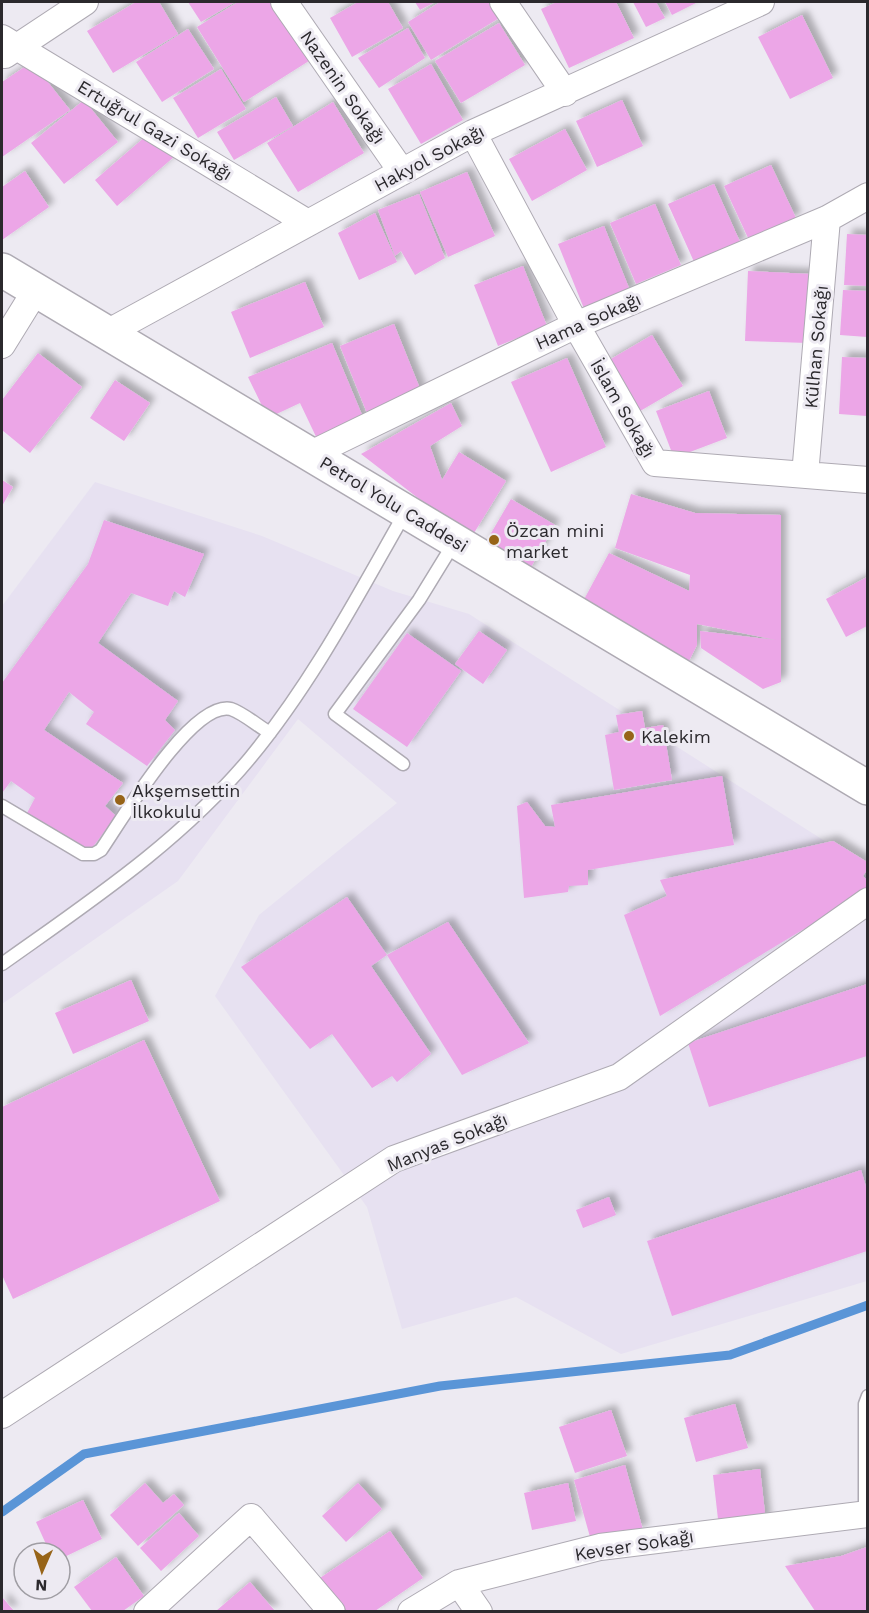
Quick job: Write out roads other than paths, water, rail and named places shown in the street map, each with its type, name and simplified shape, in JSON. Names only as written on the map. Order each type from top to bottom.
[{"type":"main road","name":"Petrol Yolu Caddesi","points":[[2,270],[867,788]]},
{"type":"main road","name":"Petrol Yolu Caddesi","points":[[787,738],[867,805]]},
{"type":"street","points":[[6,47],[85,2]]},
{"type":"street","name":"Nazenin Sokağı","points":[[284,2],[402,172]]},
{"type":"street","points":[[504,2],[565,93]]},
{"type":"street","name":"Hakyol Sokağı","points":[[107,333],[473,133],[565,93],[755,3]]},
{"type":"street","name":"Ertuğrul Gazi Sokağı","points":[[6,47],[308,223]]},
{"type":"street","name":"İslam Sokağı","points":[[473,133],[576,325],[655,463],[867,480]]},
{"type":"street","name":"Hama Sokağı","points":[[311,454],[576,325],[827,219],[867,196]]},
{"type":"street","name":"Külhan Sokağı","points":[[805,475],[827,219]]},
{"type":"street","points":[[2,345],[36,290]]},
{"type":"street","name":"Manyas Sokağı","points":[[2,1415],[394,1159],[619,1077],[867,901]]},
{"type":"street","name":"Kevser Sokağı","points":[[411,1611],[459,1583],[600,1547],[866,1514]]},
{"type":"street","points":[[147,1611],[251,1517],[332,1611]]},
{"type":"street","points":[[459,1583],[479,1611]]},
{"type":"lane","points":[[2,964],[141,865],[226,785],[270,733],[311,674],[406,512]]},
{"type":"lane","points":[[402,764],[335,714],[419,600],[455,541]]},
{"type":"lane","points":[[2,806],[83,854],[94,854],[101,850],[162,760],[204,716],[214,711],[231,710],[270,733]]},
{"type":"lane","points":[[866,1514],[867,1396]]},
{"type":"waterway","points":[[2,1512],[84,1454],[440,1386],[730,1355],[868,1305]]},
{"type":"place","name":"Özcan mini market","points":[[494,540]]},
{"type":"place","name":"Kalekim","points":[[629,736]]},
{"type":"place","name":"Akşemsettin İlkokulu","points":[[120,800]]}]
